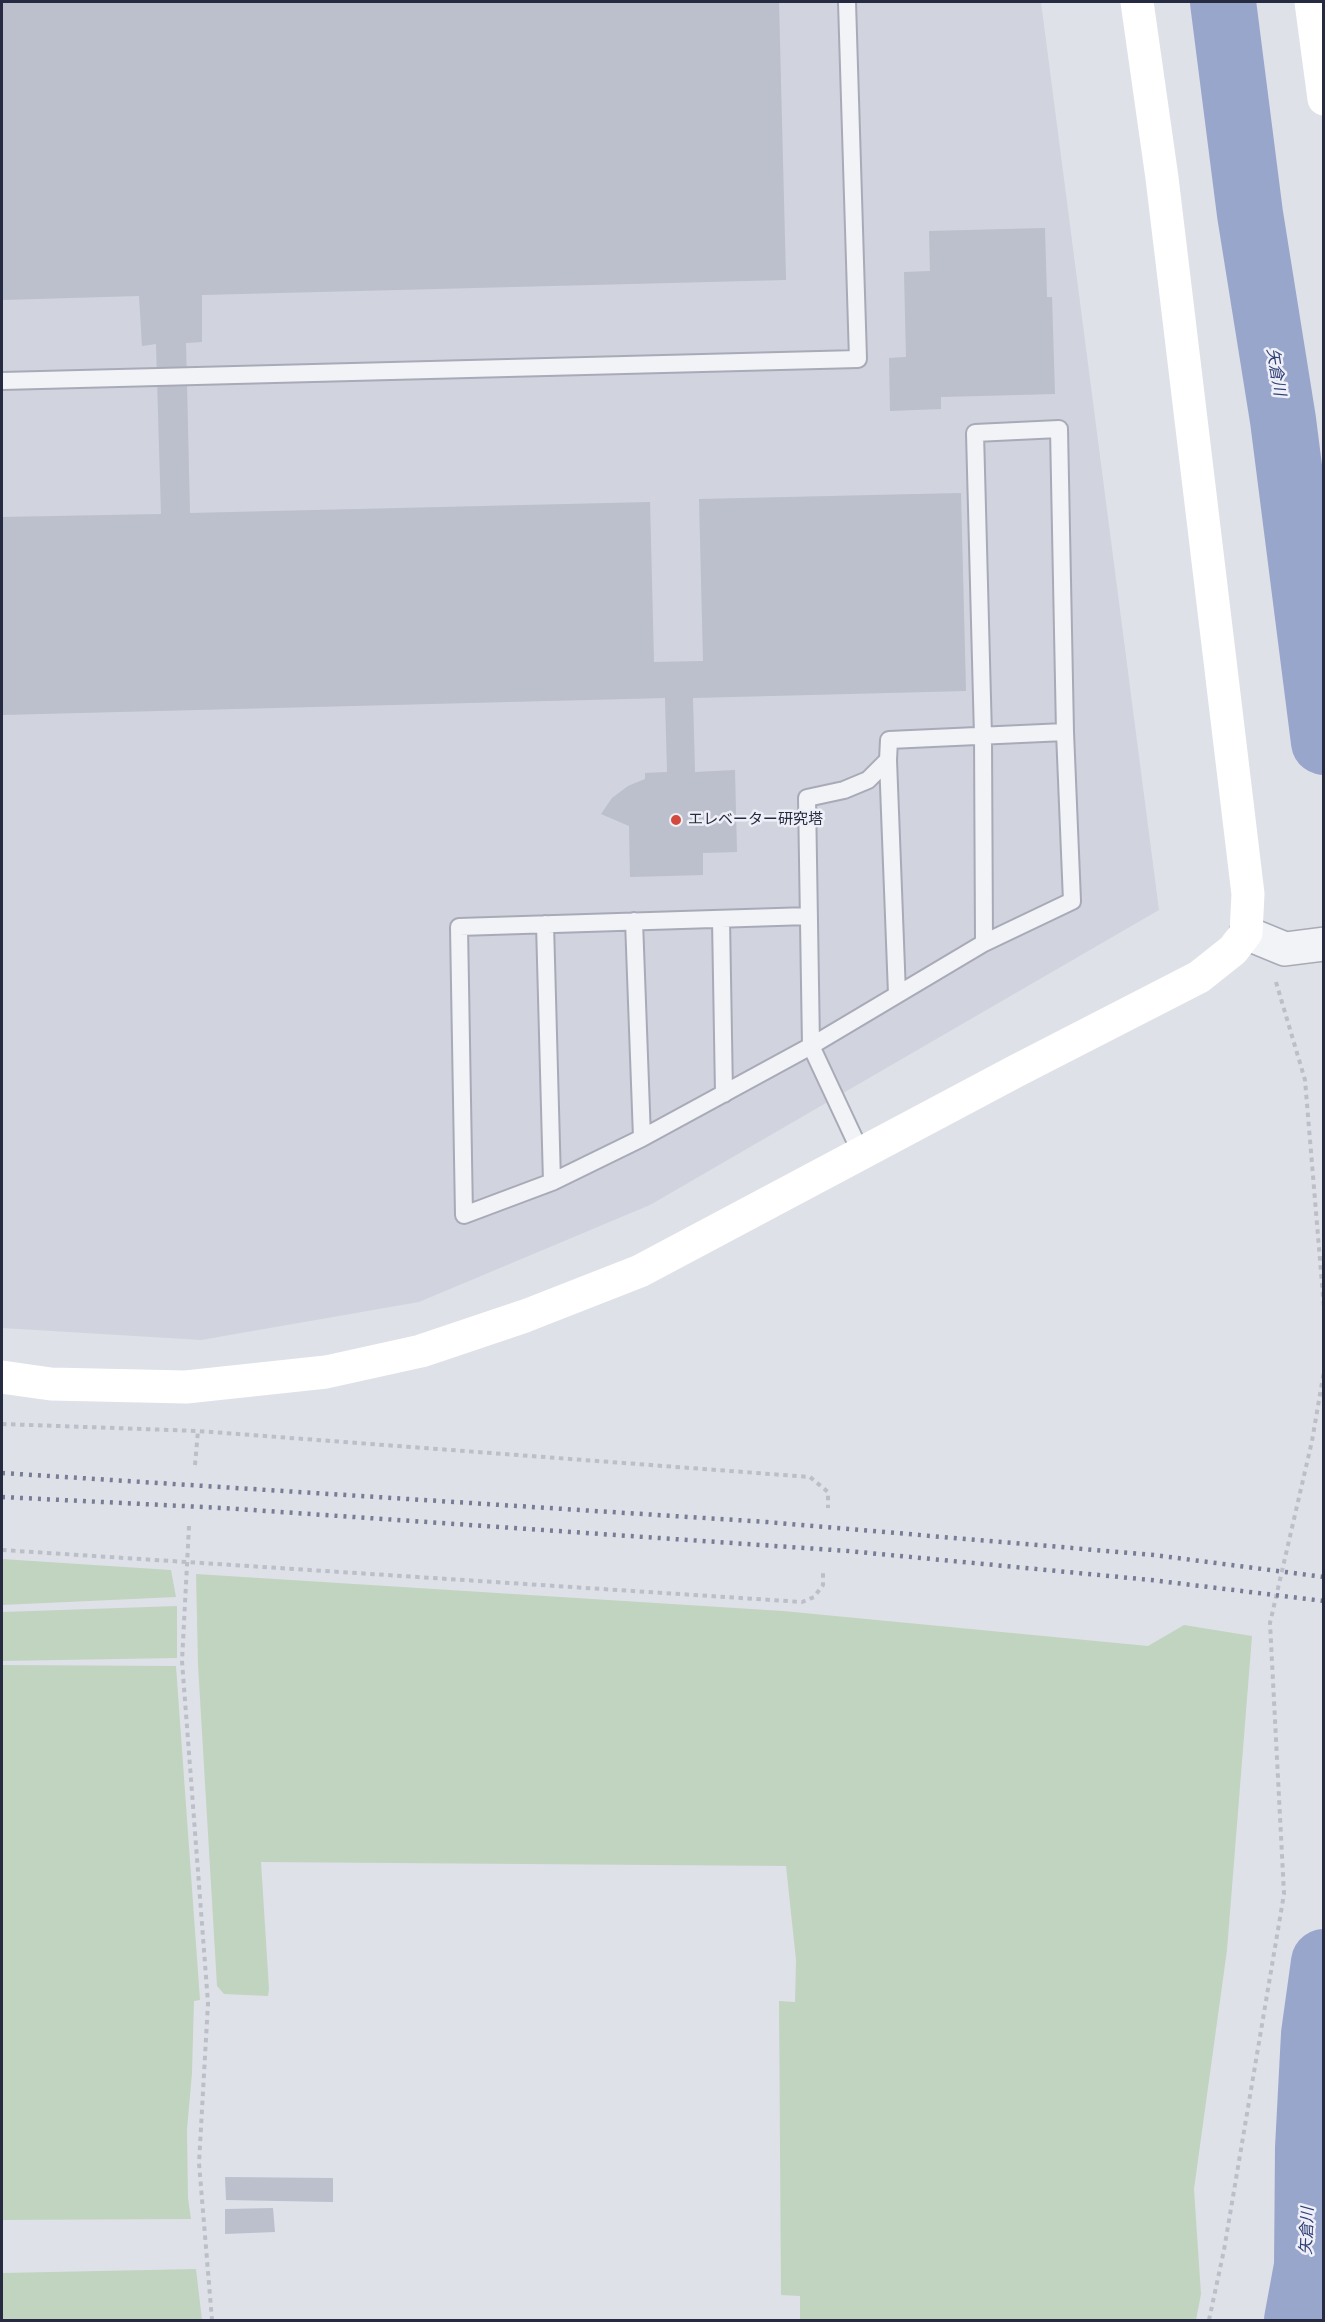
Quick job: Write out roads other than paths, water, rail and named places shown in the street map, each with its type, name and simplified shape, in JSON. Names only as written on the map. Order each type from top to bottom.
[{"type":"street","points":[[2,1377],[51,1384],[186,1387],[326,1372],[421,1352],[525,1316],[640,1271],[1199,977],[1233,951],[1246,933],[1246,882],[1162,178],[1137,2]]},
{"type":"street","points":[[1311,2],[1323,99]]},
{"type":"street","points":[[1246,933],[1285,949],[1323,944]]},
{"type":"lane","points":[[2,381],[858,359],[847,2]]},
{"type":"lane","points":[[809,916],[459,927],[464,1215],[552,1182],[642,1138],[811,1046],[984,943],[1072,901],[1065,732],[1059,429],[975,433],[983,736],[984,943]]},
{"type":"lane","points":[[897,994],[889,740],[1065,732]]},
{"type":"lane","points":[[861,1153],[811,1046],[807,798],[844,790],[868,780],[888,760]]},
{"type":"lane","points":[[722,919],[724,1094]]},
{"type":"lane","points":[[634,921],[642,1138]]},
{"type":"lane","points":[[545,924],[552,1182]]},
{"type":"waterway","name":"矢倉川","points":[[1223,2],[1250,214],[1283,420],[1324,742]]},
{"type":"waterway","name":"矢倉川","points":[[1297,2320],[1307,2266],[1308,2148],[1314,2034],[1324,1962]]},
{"type":"railway","points":[[2,1473],[767,1522],[1154,1555],[1324,1577]]},
{"type":"railway","points":[[2,1497],[223,1508],[848,1551],[1151,1580],[1324,1601]]},
{"type":"place","name":"エレベーター研究塔","points":[[676,820]]}]
